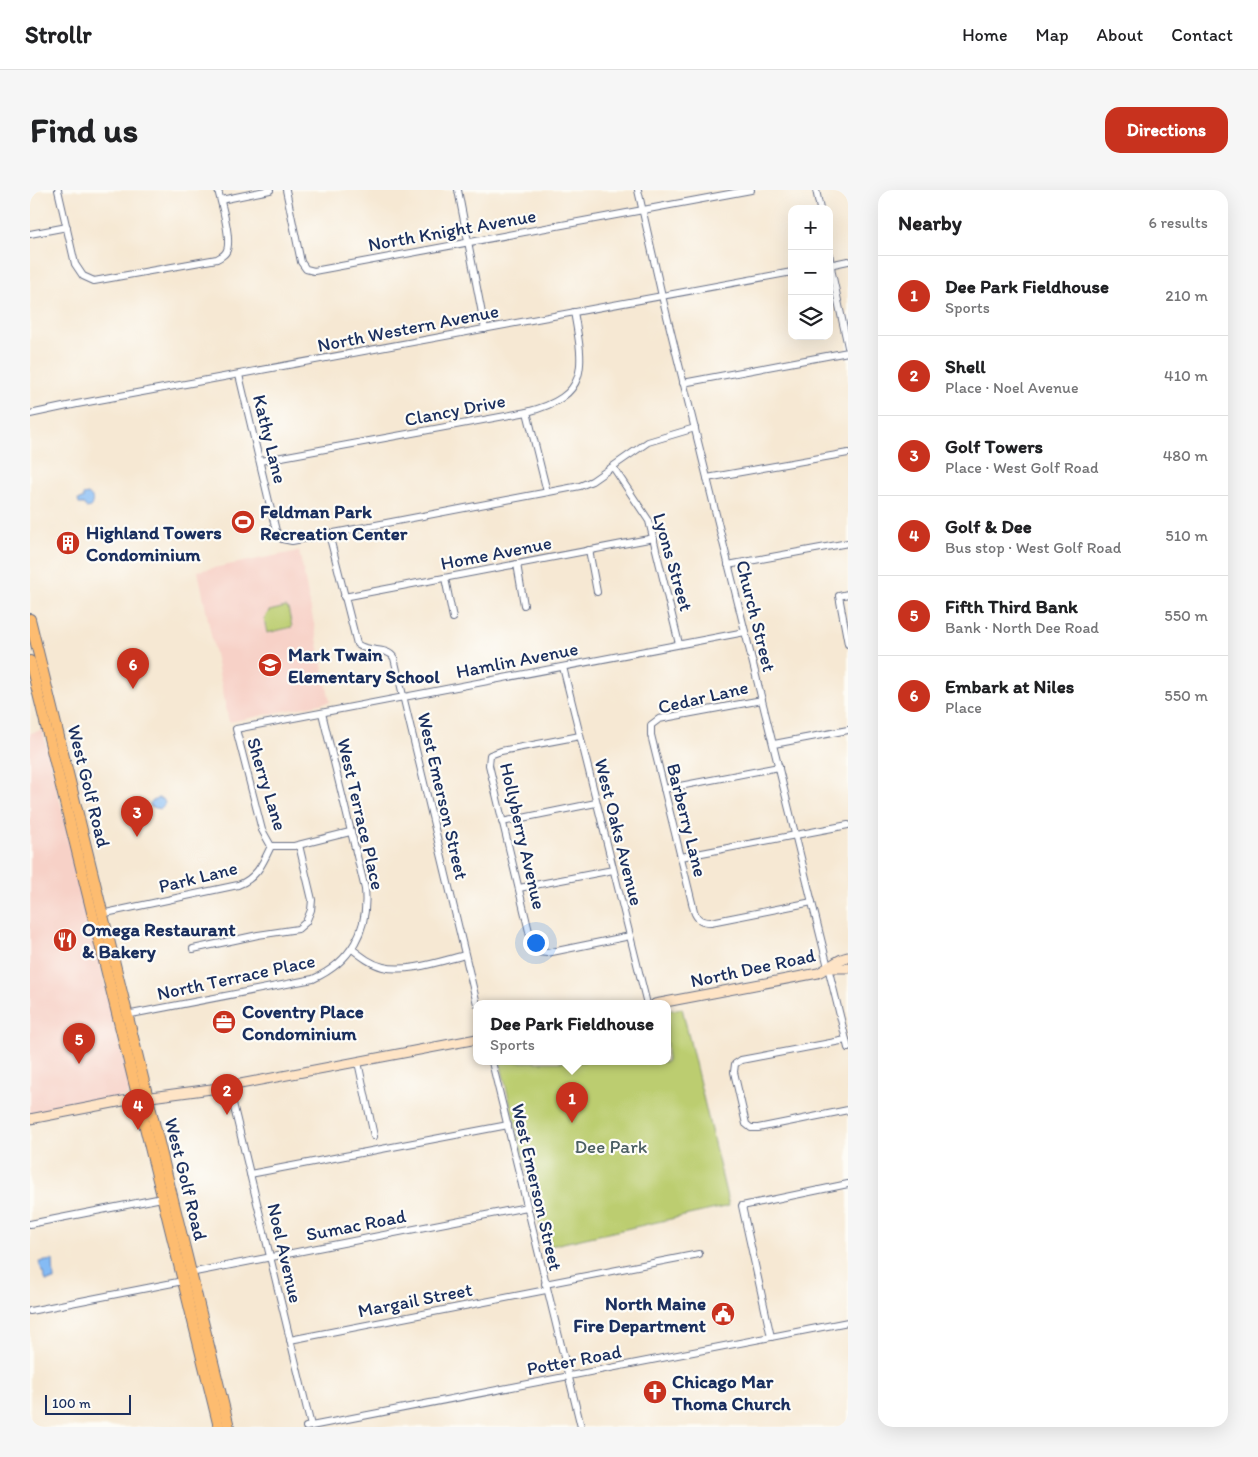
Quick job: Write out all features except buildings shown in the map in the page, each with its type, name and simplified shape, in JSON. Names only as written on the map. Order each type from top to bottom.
[{"type":"main road","name":"West Golf Road","points":[[30,619],[37,681],[70,825],[98,915],[108,978],[122,1016]]},
{"type":"main road","name":"West Golf Road","points":[[30,662],[37,681],[98,915],[185,1276],[219,1427]]},
{"type":"main road","name":"West Golf Road","points":[[143,1099],[162,1198],[229,1427]]},
{"type":"street","points":[[58,190],[78,271],[87,279],[94,281],[222,257],[226,253],[229,240],[218,190]]},
{"type":"street","points":[[220,200],[270,190]]},
{"type":"street","name":"North Knight Avenue","points":[[286,190],[301,262],[306,269],[314,271],[752,190]]},
{"type":"street","points":[[458,190],[485,329]]},
{"type":"street","name":"Church Street","points":[[638,190],[683,383],[848,1048]]},
{"type":"street","points":[[816,190],[819,205]]},
{"type":"street","points":[[30,234],[67,227]]},
{"type":"street","points":[[833,264],[848,261]]},
{"type":"street","name":"North Western Avenue","points":[[30,414],[788,273]]},
{"type":"street","points":[[833,279],[848,347]]},
{"type":"street","name":"Clancy Drive","points":[[260,461],[527,412],[559,401],[567,394],[578,377],[581,356],[574,312]]},
{"type":"street","points":[[683,383],[848,352]]},
{"type":"street","name":"Kathy Lane","points":[[239,375],[276,531],[282,539],[292,541],[329,534]]},
{"type":"street","points":[[527,412],[546,492]]},
{"type":"street","points":[[329,534],[586,484],[648,442],[695,428]]},
{"type":"street","points":[[707,478],[848,453]]},
{"type":"street","name":"Lyons Street","points":[[613,467],[649,521],[679,644]]},
{"type":"street","name":"West Emerson Street","points":[[329,534],[357,644],[392,654],[396,663],[476,1000]]},
{"type":"street","name":"Home Avenue","points":[[344,597],[654,538]]},
{"type":"street","points":[[728,565],[848,543]]},
{"type":"street","points":[[589,550],[597,592]]},
{"type":"street","points":[[517,564],[524,605]]},
{"type":"street","points":[[445,578],[453,618]]},
{"type":"street","points":[[848,594],[839,596],[848,644]]},
{"type":"street","name":"Hamlin Avenue","points":[[236,729],[745,632]]},
{"type":"street","name":"West Oaks Avenue","points":[[563,667],[645,1000]]},
{"type":"street","name":"Cedar Lane","points":[[651,725],[659,719],[762,700]]},
{"type":"street","name":"West Terrace Place","points":[[322,714],[365,889],[366,901],[363,923],[352,949]]},
{"type":"street","name":"Barberry Lane","points":[[651,725],[651,735],[696,917],[700,920],[711,922],[812,902]]},
{"type":"street","name":"Sherry Lane","points":[[236,729],[262,830],[271,846]]},
{"type":"street","points":[[774,744],[848,730]]},
{"type":"street","name":"Hollyberry Avenue","points":[[580,736],[501,751],[490,755],[489,765],[532,944],[538,952],[547,953],[630,936]]},
{"type":"street","points":[[664,789],[779,767]]},
{"type":"street","points":[[502,822],[596,803]]},
{"type":"street","points":[[681,858],[848,825]]},
{"type":"street","points":[[271,846],[287,847],[299,845],[350,832]]},
{"type":"street","points":[[193,948],[298,929],[306,922],[311,910],[312,900],[299,845]]},
{"type":"street","name":"Park Lane","points":[[98,915],[247,882],[255,875],[271,846]]},
{"type":"street","points":[[519,888],[613,870]]},
{"type":"street","points":[[352,949],[372,962],[390,968],[412,967],[465,955]]},
{"type":"street","name":"North Terrace Place","points":[[122,1016],[313,979],[338,965],[352,949]]},
{"type":"street","points":[[828,968],[840,958],[848,957]]},
{"type":"street","points":[[828,968],[848,968]]},
{"type":"street","name":"North Dee Road","points":[[671,1001],[818,973],[828,968]]},
{"type":"street","points":[[30,1119],[229,1086],[473,1040]]},
{"type":"street","points":[[846,1040],[742,1060],[735,1064],[734,1072],[746,1124],[751,1128],[848,1110]]},
{"type":"street","points":[[358,1062],[374,1136]]},
{"type":"street","name":"West Emerson Street","points":[[493,1065],[580,1427]]},
{"type":"street","name":"Noel Avenue","points":[[229,1086],[290,1340],[308,1427]]},
{"type":"street","points":[[250,1174],[508,1125]]},
{"type":"street","points":[[771,1337],[742,1206],[848,1184]]},
{"type":"street","points":[[30,1224],[162,1198]]},
{"type":"street","name":"Sumac Road","points":[[30,1310],[270,1257],[527,1207]]},
{"type":"street","name":"Margail Street","points":[[290,1340],[699,1254]]},
{"type":"street","name":"Potter Road","points":[[308,1427],[341,1424],[568,1376],[848,1322]]},
{"type":"shaded area","name":"Mark Twain Elementary School","points":[[299,551],[330,702],[229,722],[198,571]]},
{"type":"shaded area","points":[[42,727],[131,1089],[125,1096],[30,1115],[30,733],[40,731]]},
{"type":"green space","points":[[288,608],[292,627],[267,633],[264,619],[269,611]]},
{"type":"green space","name":"Dee Park","points":[[682,1008],[729,1206],[545,1247],[501,1065],[671,1065],[671,1010]]},
{"type":"water","points":[[88,494],[93,501],[91,507],[86,508],[84,504],[79,504],[78,500],[83,499],[83,495]]},
{"type":"water","points":[[158,798],[163,799],[165,803],[161,809],[151,807],[150,803]]},
{"type":"water","points":[[53,1260],[54,1280],[46,1281],[39,1262]]},
{"type":"place","name":"Feldman Park Recreation Center","points":[[243,522]]},
{"type":"place","name":"Highland Towers Condominium","points":[[68,543]]},
{"type":"place","name":"Mark Twain Elementary School","points":[[270,665]]},
{"type":"place","name":"Embark at Niles","points":[[133,689]]},
{"type":"place","name":"Golf Towers","points":[[137,837]]},
{"type":"place","name":"Omega Restaurant & Bakery","points":[[65,940]]},
{"type":"place","name":"Coventry Place Condominium","points":[[224,1022]]},
{"type":"place","name":"Fifth Third Bank","points":[[79,1064]]},
{"type":"place","name":"Shell","points":[[227,1115]]},
{"type":"place","name":"Dee Park Fieldhouse","points":[[572,1123]]},
{"type":"place","name":"Golf & Dee","points":[[138,1130]]},
{"type":"place","name":"North Maine Fire Department","points":[[723,1314]]},
{"type":"place","name":"Chicago Mar Thoma Church","points":[[655,1392]]}]
